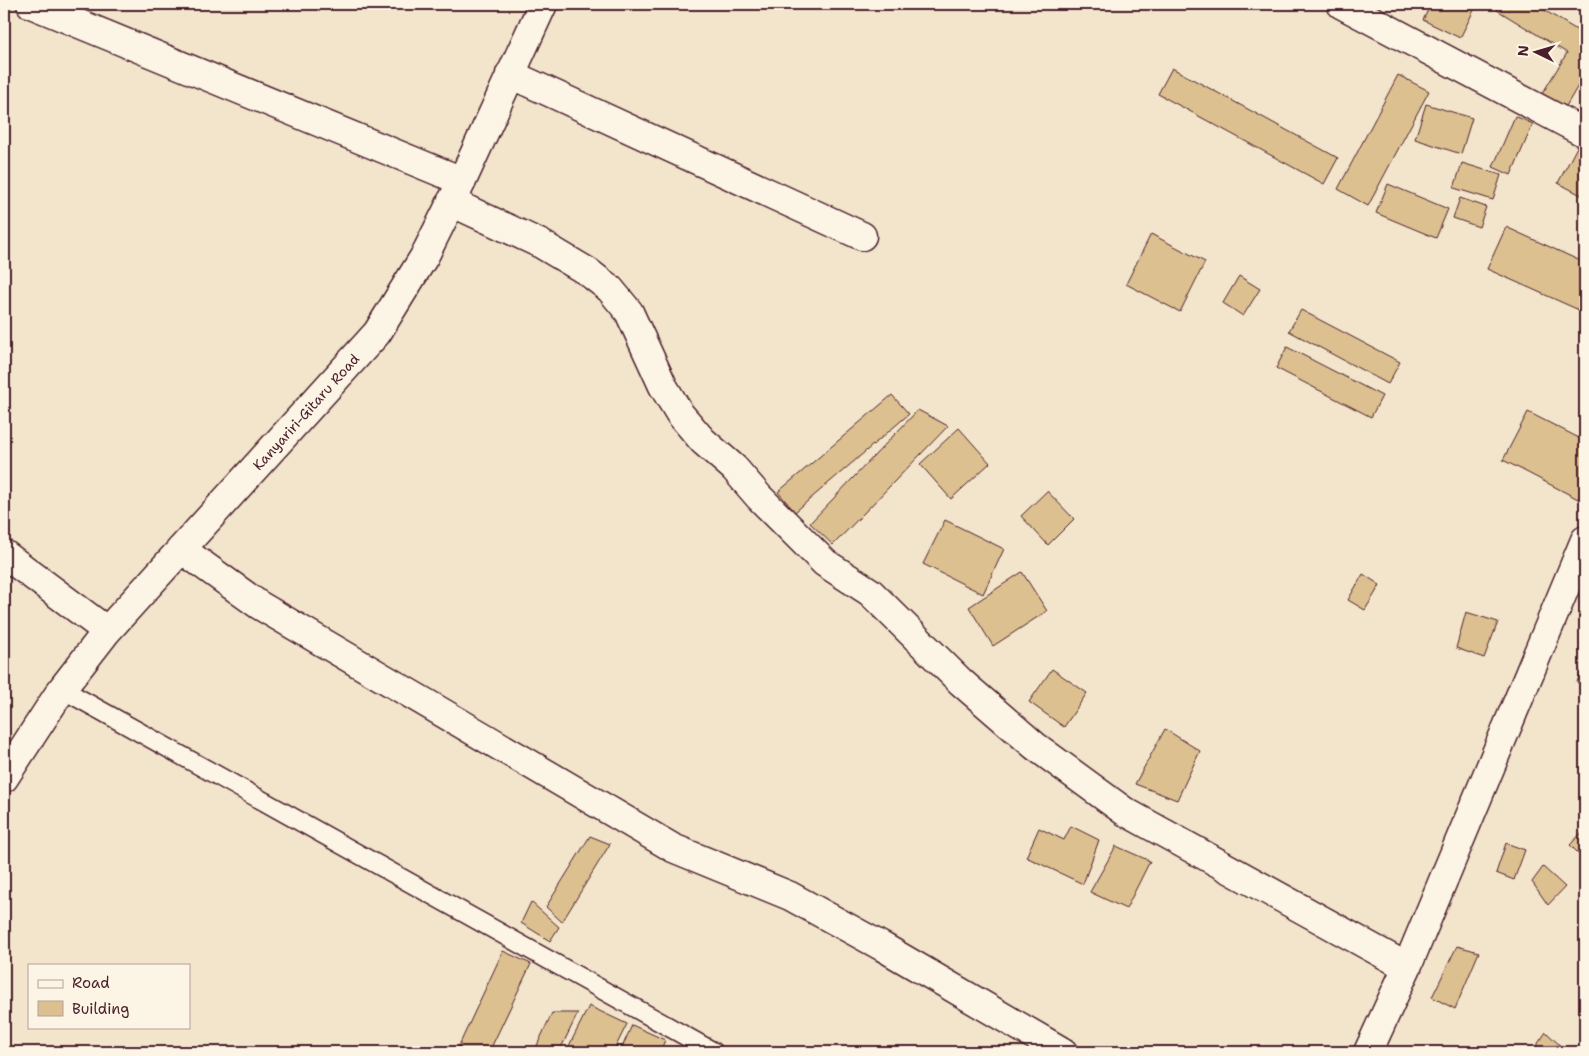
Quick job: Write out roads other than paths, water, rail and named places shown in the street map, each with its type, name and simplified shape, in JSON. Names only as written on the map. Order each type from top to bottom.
[{"type":"street","points":[[31,4],[457,191],[588,272],[610,289],[629,312],[663,386],[680,414],[704,441],[734,468],[759,497],[825,563],[870,592],[961,682],[1036,746],[1124,811],[1407,967]]},
{"type":"street","name":"Kanyariri-Gitaru Road","points":[[7,765],[62,689],[108,631],[377,334],[424,257],[457,191],[543,4]]},
{"type":"street","points":[[1341,4],[1585,133]]},
{"type":"street","points":[[510,74],[862,236]]},
{"type":"street","points":[[1368,1052],[1407,967],[1585,540]]},
{"type":"street","points":[[181,549],[259,606],[673,848],[790,896],[883,947],[1063,1052]]},
{"type":"street","points":[[4,554],[108,631]]},
{"type":"lane","points":[[62,689],[714,1052]]}]
